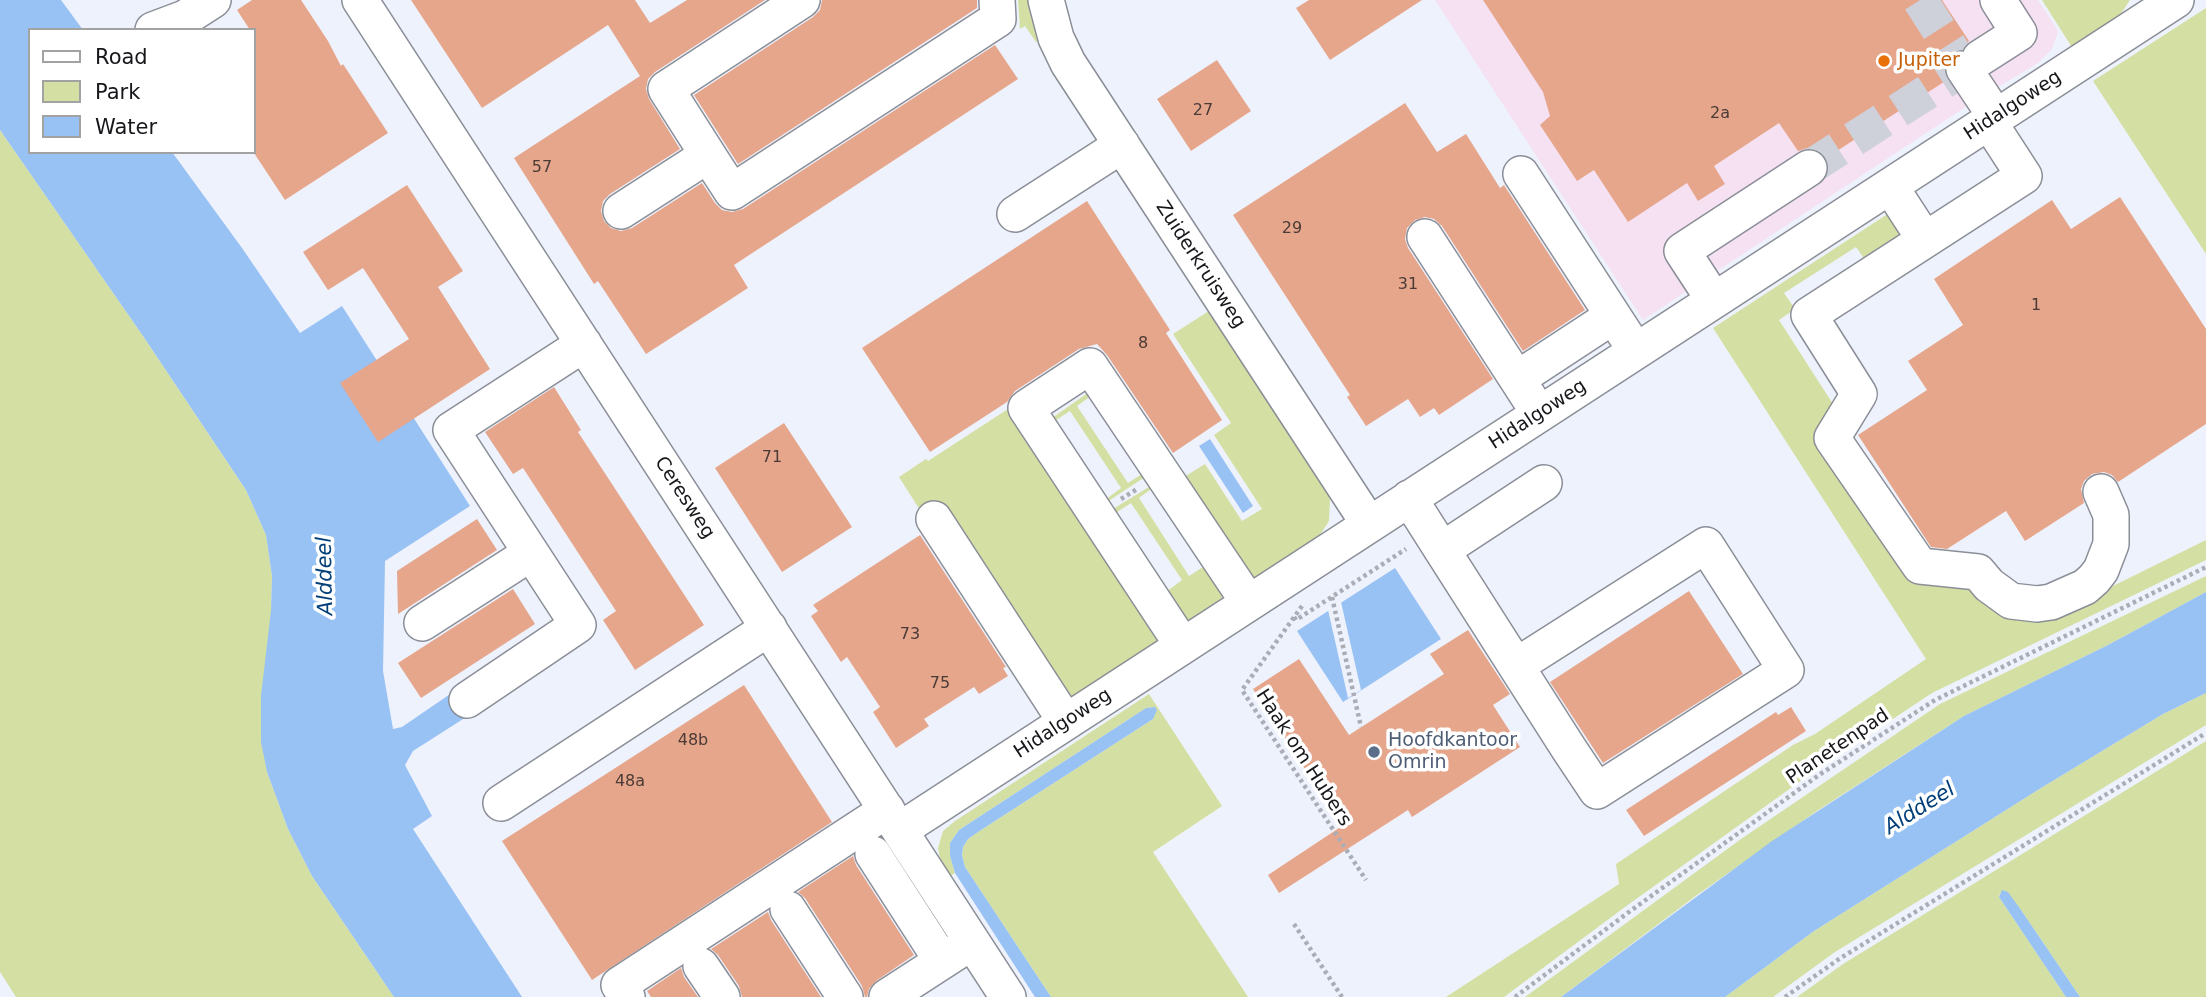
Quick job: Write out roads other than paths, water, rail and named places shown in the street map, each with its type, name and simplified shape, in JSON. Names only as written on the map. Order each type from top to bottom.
[{"type":"street","points":[[158,28],[185,18],[213,0]]},
{"type":"street","name":"Ceresweg","points":[[360,0],[1008,997]]},
{"type":"street","points":[[802,0],[666,89],[732,192],[998,19],[997,0]]},
{"type":"street","name":"Zuiderkruisweg","points":[[1046,0],[1056,38],[1068,63],[1369,524]]},
{"type":"street","points":[[1998,0],[2019,33],[1976,60],[2024,176],[1810,315],[1859,394],[1832,438],[1920,566],[1978,572],[1989,585],[2011,601],[2038,604],[2051,602],[2085,587],[2094,579],[2111,544],[2111,515],[2101,492]]},
{"type":"street","name":"Hidalgoweg","points":[[627,997],[619,985],[894,820],[1066,722],[2176,0]]},
{"type":"street","points":[[1016,214],[1122,145]]},
{"type":"street","points":[[621,211],[708,155]]},
{"type":"street","points":[[1714,300],[1682,251],[1809,169]]},
{"type":"street","points":[[1521,174],[1636,351]]},
{"type":"street","points":[[1890,186],[1925,240]]},
{"type":"street","points":[[1424,237],[1539,414]]},
{"type":"street","points":[[1517,379],[1613,316]]},
{"type":"street","points":[[467,700],[578,625],[451,430],[584,344]]},
{"type":"street","points":[[1183,646],[1026,408],[1090,366],[1148,456],[1261,594]]},
{"type":"street","points":[[1426,548],[1544,484]]},
{"type":"street","points":[[1409,498],[1426,548],[1516,666],[1597,791],[1786,670],[1706,545],[1516,666]]},
{"type":"street","points":[[934,519],[1066,722]]},
{"type":"street","points":[[422,624],[531,553]]},
{"type":"street","points":[[501,803],[769,628]]},
{"type":"street","points":[[873,854],[942,961]]},
{"type":"street","points":[[789,909],[845,997]]},
{"type":"street","points":[[887,997],[972,942]]},
{"type":"street","points":[[702,966],[722,997]]},
{"type":"water","name":"Alddeel","points":[[0,0],[61,0],[82,28],[28,28],[28,154],[173,154],[300,333],[342,306],[470,506],[385,561],[383,671],[393,729],[402,727],[459,688],[474,712],[413,751],[405,765],[432,816],[413,829],[522,997],[394,997],[312,876],[288,829],[267,772],[261,742],[261,696],[271,610],[272,576],[266,535],[246,490],[0,130]]},
{"type":"water","points":[[1210,439],[1253,506],[1243,513],[1199,446]]},
{"type":"water","points":[[1395,568],[1441,639],[1343,702],[1297,631]]},
{"type":"water","name":"Alddeel","points":[[2206,592],[2206,693],[2163,714],[2041,788],[1814,931],[1725,997],[1561,997],[1772,841],[1964,716],[2108,645]]},
{"type":"water","points":[[1155,707],[1157,710],[1153,719],[981,830],[968,839],[963,847],[965,867],[1051,997],[1035,997],[955,873],[950,856],[950,843],[959,830],[1146,708]]},
{"type":"water","points":[[2002,890],[2008,892],[2080,997],[2066,997],[1999,897]]},
{"type":"tunnel","points":[[1920,0],[1964,69]]},
{"type":"tunnel","points":[[1809,168],[1980,58]]},
{"type":"place","name":"Jupiter","points":[[1884,61]]},
{"type":"place","name":"Hoofdkantoor Omrin","points":[[1374,752]]}]
